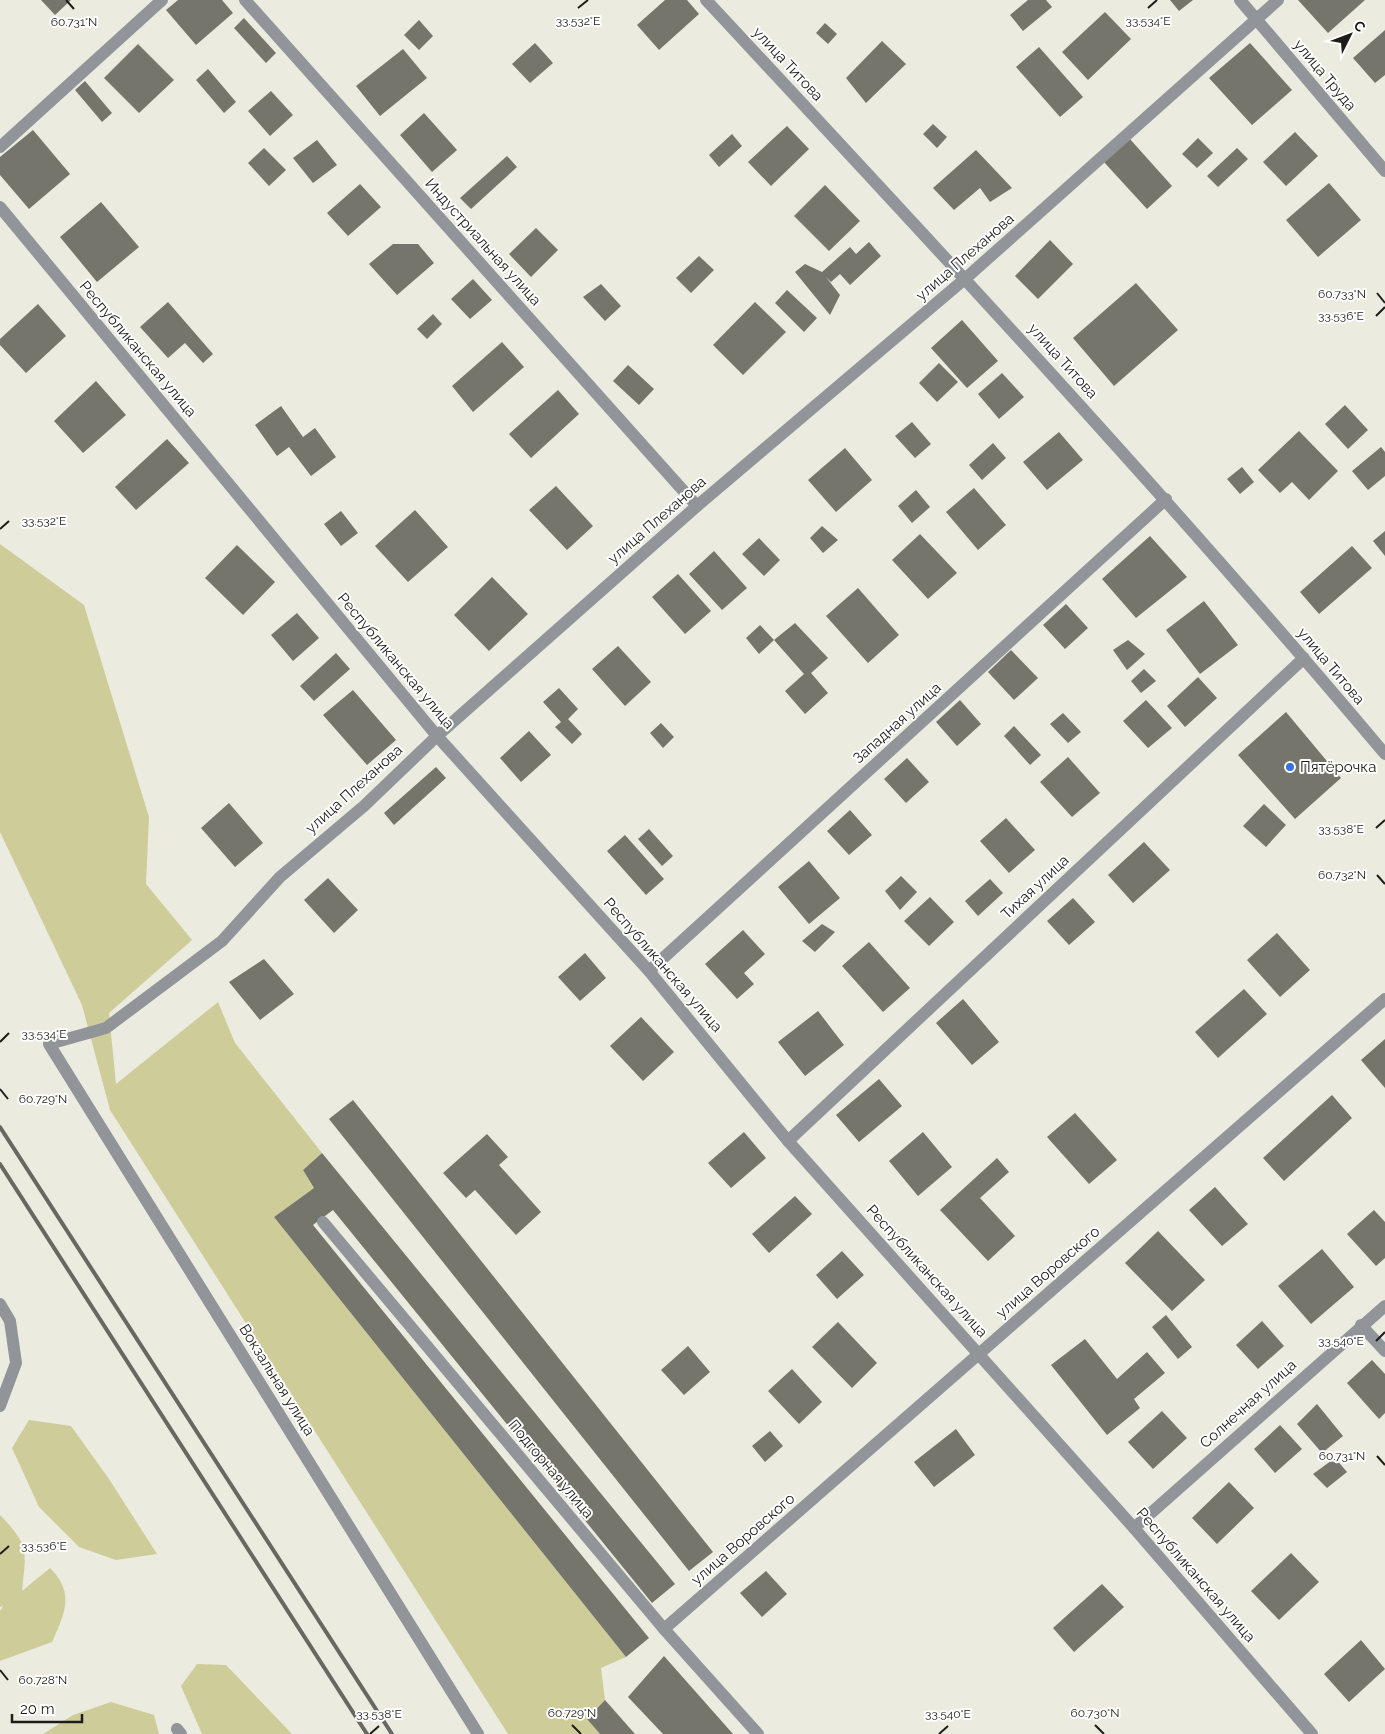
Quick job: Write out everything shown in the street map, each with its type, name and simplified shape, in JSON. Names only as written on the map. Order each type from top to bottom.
[{"type":"street","points":[[0,147],[162,0]]},
{"type":"street","name":"Индустриальная улица","points":[[245,0],[697,506]]},
{"type":"street","name":"улица Титова","points":[[706,0],[966,278],[1166,498],[1385,754]]},
{"type":"street","name":"улица Труда","points":[[1240,0],[1385,171]]},
{"type":"street","name":"улица Плеханова","points":[[49,1044],[106,1028],[222,941],[280,877],[364,806],[437,736],[697,506],[966,278],[1278,0]]},
{"type":"street","name":"Республиканская улица","points":[[0,208],[437,736],[649,971],[788,1140],[1134,1528],[1312,1734]]},
{"type":"street","name":"Западная улица","points":[[649,971],[1166,498]]},
{"type":"street","name":"Тихая улица","points":[[788,1140],[1304,658]]},
{"type":"street","name":"улица Воровского","points":[[664,1629],[1385,999]]},
{"type":"street","name":"Вокзальная улица","points":[[49,1044],[478,1734]]},
{"type":"street","name":"Подгорная улица","points":[[323,1222],[664,1629],[758,1734]]},
{"type":"street","points":[[0,1304],[10,1321],[16,1363],[0,1406]]},
{"type":"street","name":"Солнечная улица","points":[[1134,1528],[1361,1325],[1385,1306]]},
{"type":"street","points":[[1361,1325],[1385,1351]]},
{"type":"shaded area","points":[[0,544],[84,605],[149,817],[146,884],[192,940],[109,1013],[116,1084],[218,1002],[235,1043],[322,1153],[303,1170],[314,1188],[274,1217],[626,1657],[601,1668],[605,1700],[587,1719],[600,1734],[508,1734],[110,1110],[82,1005],[0,832]]},
{"type":"shaded area","points":[[29,1420],[71,1426],[109,1479],[157,1554],[116,1560],[79,1547],[39,1507],[12,1448]]},
{"type":"shaded area","points":[[0,1515],[17,1534],[24,1550],[22,1591],[50,1568],[63,1586],[65,1604],[61,1622],[52,1642],[0,1661],[0,1611],[3,1606],[0,1607]]},
{"type":"shaded area","points":[[197,1664],[226,1665],[292,1734],[202,1734],[181,1686]]},
{"type":"shaded area","points":[[111,1702],[154,1715],[159,1734],[43,1734],[73,1715]]},
{"type":"building","points":[[41,0],[71,0],[55,15]]},
{"type":"building","points":[[178,0],[222,0],[233,13],[196,45],[166,10]]},
{"type":"building","points":[[665,0],[687,0],[699,14],[659,50],[637,25]]},
{"type":"building","points":[[1028,0],[1046,0],[1052,7],[1023,31],[1010,15]]},
{"type":"building","points":[[1170,0],[1193,0],[1179,11]]},
{"type":"building","points":[[1298,0],[1365,0],[1328,33]]},
{"type":"building","points":[[1105,12],[1131,39],[1088,80],[1062,52]]},
{"type":"building","points":[[244,18],[276,53],[266,63],[234,28]]},
{"type":"building","points":[[419,20],[433,36],[419,50],[404,35]]},
{"type":"building","points":[[825,23],[837,34],[828,44],[816,33]]},
{"type":"building","points":[[1385,30],[1385,75],[1375,83],[1353,58]]},
{"type":"building","points":[[882,41],[906,64],[866,103],[846,78]]},
{"type":"building","points":[[535,43],[553,63],[530,83],[512,64]]},
{"type":"building","points":[[1250,43],[1292,90],[1252,125],[1209,78]]},
{"type":"building","points":[[138,44],[174,80],[139,113],[104,78]]},
{"type":"building","points":[[1039,47],[1083,97],[1060,117],[1016,67]]},
{"type":"building","points":[[403,49],[427,78],[380,116],[356,86]]},
{"type":"building","points":[[208,69],[236,102],[224,113],[196,80]]},
{"type":"building","points":[[85,81],[112,113],[102,122],[75,90]]},
{"type":"building","points":[[271,91],[293,115],[270,136],[248,111]]},
{"type":"building","points":[[424,113],[457,150],[432,172],[400,135]]},
{"type":"building","points":[[933,124],[947,137],[937,148],[923,134]]},
{"type":"building","points":[[787,126],[809,149],[771,186],[748,162]]},
{"type":"building","points":[[33,130],[70,174],[29,209],[0,175],[0,157]]},
{"type":"building","points":[[1295,132],[1318,156],[1286,186],[1263,162]]},
{"type":"building","points":[[732,134],[742,146],[719,167],[709,155]]},
{"type":"building","points":[[1129,138],[1172,186],[1147,209],[1103,161]]},
{"type":"building","points":[[1198,138],[1213,153],[1197,168],[1182,154]]},
{"type":"building","points":[[317,140],[337,165],[313,183],[293,158]]},
{"type":"building","points":[[264,148],[286,170],[269,186],[248,163]]},
{"type":"building","points":[[1237,148],[1248,159],[1218,187],[1207,176]]},
{"type":"building","points":[[976,150],[1012,188],[990,202],[980,188],[954,210],[933,188]]},
{"type":"building","points":[[507,156],[517,167],[471,209],[460,198]]},
{"type":"building","points":[[1329,183],[1361,220],[1318,257],[1286,220]]},
{"type":"building","points":[[360,184],[381,207],[348,236],[327,213]]},
{"type":"building","points":[[825,185],[860,221],[829,251],[794,216]]},
{"type":"building","points":[[101,202],[139,247],[97,282],[60,237]]},
{"type":"building","points":[[536,228],[558,250],[531,277],[509,254]]},
{"type":"building","points":[[1050,240],[1073,264],[1038,299],[1015,276]]},
{"type":"building","points":[[869,242],[881,256],[850,285],[840,274],[831,282],[826,277],[840,295],[830,315],[795,272],[805,264],[822,272],[850,247],[856,254]]},
{"type":"building","points":[[393,244],[418,244],[434,263],[397,295],[369,264]]},
{"type":"building","points":[[699,256],[714,270],[691,293],[676,278]]},
{"type":"building","points":[[473,279],[492,300],[470,319],[451,299]]},
{"type":"building","points":[[1136,283],[1178,330],[1114,386],[1073,338]]},
{"type":"building","points":[[601,284],[621,306],[605,321],[583,297]]},
{"type":"building","points":[[787,290],[817,318],[804,332],[775,303]]},
{"type":"building","points":[[168,302],[213,354],[203,363],[185,343],[168,358],[140,327]]},
{"type":"building","points":[[755,302],[786,332],[743,375],[713,345]]},
{"type":"building","points":[[38,304],[66,336],[26,373],[0,345],[0,339]]},
{"type":"building","points":[[433,314],[442,324],[427,339],[417,329]]},
{"type":"building","points":[[962,320],[998,361],[967,388],[931,348]]},
{"type":"building","points":[[502,342],[524,367],[473,412],[452,386]]},
{"type":"building","points":[[939,363],[958,382],[937,402],[919,383]]},
{"type":"building","points":[[628,365],[654,389],[639,405],[613,381]]},
{"type":"building","points":[[1002,373],[1024,397],[999,419],[978,394]]},
{"type":"building","points":[[96,381],[126,415],[83,453],[54,421]]},
{"type":"building","points":[[558,390],[579,414],[531,458],[509,434]]},
{"type":"building","points":[[1345,405],[1368,430],[1348,449],[1325,424]]},
{"type":"building","points":[[281,406],[303,437],[315,428],[336,457],[311,476],[289,447],[277,456],[255,425]]},
{"type":"building","points":[[912,422],[931,444],[915,458],[895,436]]},
{"type":"building","points":[[1299,431],[1338,471],[1309,500],[1292,482],[1280,493],[1258,470]]},
{"type":"building","points":[[1059,432],[1083,460],[1047,490],[1023,462]]},
{"type":"building","points":[[167,439],[189,463],[136,510],[115,487]]},
{"type":"building","points":[[993,443],[1006,458],[982,480],[969,465]]},
{"type":"building","points":[[1381,447],[1385,452],[1385,476],[1368,490],[1352,471]]},
{"type":"building","points":[[845,448],[872,480],[836,512],[808,480]]},
{"type":"building","points":[[1242,467],[1254,482],[1240,494],[1227,479]]},
{"type":"building","points":[[556,486],[593,526],[567,550],[529,510]]},
{"type":"building","points":[[974,488],[1006,525],[978,550],[946,512]]},
{"type":"building","points":[[916,490],[930,507],[912,523],[898,506]]},
{"type":"building","points":[[415,510],[448,547],[408,582],[375,546]]},
{"type":"building","points":[[341,511],[358,533],[341,546],[324,524]]},
{"type":"building","points":[[822,526],[838,540],[823,553],[810,538]]},
{"type":"building","points":[[1385,531],[1385,556],[1373,541]]},
{"type":"building","points":[[920,534],[957,573],[928,599],[892,560]]},
{"type":"building","points":[[1150,536],[1187,577],[1136,618],[1102,579]]},
{"type":"building","points":[[759,538],[780,560],[764,576],[742,554]]},
{"type":"building","points":[[237,545],[275,582],[243,615],[205,578]]},
{"type":"building","points":[[1352,546],[1372,568],[1319,614],[1300,592]]},
{"type":"building","points":[[714,551],[747,588],[722,610],[689,574]]},
{"type":"building","points":[[678,574],[711,611],[685,634],[652,597]]},
{"type":"building","points":[[492,577],[528,614],[489,651],[454,615]]},
{"type":"building","points":[[858,588],[899,635],[868,663],[826,616]]},
{"type":"building","points":[[1204,601],[1238,645],[1200,674],[1166,630]]},
{"type":"building","points":[[1066,604],[1088,628],[1065,649],[1043,625]]},
{"type":"building","points":[[297,613],[319,638],[293,661],[271,635]]},
{"type":"building","points":[[795,623],[828,658],[811,673],[828,693],[805,714],[785,691],[804,674],[774,640]]},
{"type":"building","points":[[760,625],[774,640],[759,654],[746,638]]},
{"type":"building","points":[[1128,640],[1145,654],[1127,670],[1113,650]]},
{"type":"building","points":[[618,646],[651,682],[625,706],[592,669]]},
{"type":"building","points":[[1011,650],[1038,678],[1014,700],[988,672]]},
{"type":"building","points":[[336,653],[350,669],[314,701],[300,686]]},
{"type":"building","points":[[1144,669],[1156,681],[1141,693],[1131,681]]},
{"type":"building","points":[[1198,677],[1217,698],[1185,727],[1167,706]]},
{"type":"building","points":[[559,688],[578,709],[568,719],[582,734],[572,744],[555,727],[561,722],[543,702]]},
{"type":"building","points":[[353,690],[396,740],[367,765],[323,715]]},
{"type":"building","points":[[960,700],[981,724],[957,746],[936,722]]},
{"type":"building","points":[[1146,700],[1172,728],[1148,748],[1123,721]]},
{"type":"building","name":"Пятёрочка","points":[[1286,712],[1341,778],[1295,819],[1238,755]]},
{"type":"building","points":[[1063,713],[1081,732],[1068,743],[1050,724]]},
{"type":"building","points":[[661,723],[674,737],[663,748],[650,733]]},
{"type":"building","points":[[1014,726],[1041,755],[1030,765],[1004,736]]},
{"type":"building","points":[[529,731],[551,755],[521,782],[500,758]]},
{"type":"building","points":[[1068,757],[1100,793],[1072,817],[1040,782]]},
{"type":"building","points":[[907,758],[929,782],[906,803],[884,779]]},
{"type":"building","points":[[436,767],[446,778],[394,825],[384,813]]},
{"type":"building","points":[[229,803],[263,843],[235,867],[201,828]]},
{"type":"building","points":[[1264,804],[1286,825],[1266,847],[1243,826]]},
{"type":"building","points":[[850,810],[872,835],[849,855],[827,831]]},
{"type":"building","points":[[1006,818],[1035,850],[1009,873],[980,841]]},
{"type":"building","points":[[649,829],[673,856],[662,866],[638,839]]},
{"type":"building","points":[[625,835],[664,879],[646,895],[607,851]]},
{"type":"building","points":[[1144,842],[1170,870],[1133,903],[1108,875]]},
{"type":"building","points":[[809,861],[840,898],[809,924],[778,887]]},
{"type":"building","points":[[901,876],[917,892],[900,910],[885,891]]},
{"type":"building","points":[[328,878],[358,910],[334,933],[304,900]]},
{"type":"building","points":[[990,879],[1003,893],[978,916],[965,901]]},
{"type":"building","points":[[930,897],[954,922],[929,946],[904,921]]},
{"type":"building","points":[[1073,898],[1095,922],[1069,945],[1047,921]]},
{"type":"building","points":[[822,924],[835,932],[815,952],[802,941]]},
{"type":"building","points":[[743,930],[765,954],[744,973],[754,984],[737,999],[705,964]]},
{"type":"building","points":[[1277,933],[1310,970],[1280,997],[1247,960]]},
{"type":"building","points":[[869,942],[910,988],[883,1012],[842,966]]},
{"type":"building","points":[[585,953],[606,978],[580,1001],[558,977]]},
{"type":"building","points":[[264,959],[294,994],[260,1020],[229,982]]},
{"type":"building","points":[[1244,989],[1267,1014],[1218,1058],[1195,1032]]},
{"type":"building","points":[[963,999],[999,1042],[972,1065],[936,1023]]},
{"type":"building","points":[[818,1011],[844,1045],[805,1076],[778,1042]]},
{"type":"building","points":[[641,1017],[674,1052],[643,1081],[610,1046]]},
{"type":"building","points":[[1385,1039],[1385,1088],[1361,1060]]},
{"type":"building","points":[[879,1079],[902,1106],[859,1142],[836,1115]]},
{"type":"building","points":[[1332,1095],[1352,1118],[1284,1181],[1263,1158]]},
{"type":"building","points":[[353,1100],[713,1552],[689,1571],[329,1119]]},
{"type":"building","points":[[1075,1113],[1117,1160],[1089,1184],[1047,1137]]},
{"type":"building","points":[[744,1132],[766,1158],[731,1188],[708,1163]]},
{"type":"building","points":[[923,1132],[952,1167],[918,1196],[889,1161]]},
{"type":"building","points":[[487,1134],[508,1157],[499,1165],[541,1212],[516,1235],[475,1190],[466,1198],[443,1173]]},
{"type":"building","points":[[322,1153],[675,1584],[652,1603],[333,1210],[313,1225],[649,1638],[626,1657],[274,1217],[314,1188],[303,1170]]},
{"type":"building","points":[[997,1158],[1009,1172],[980,1198],[1015,1236],[988,1261],[940,1210]]},
{"type":"building","points":[[1215,1187],[1248,1224],[1222,1246],[1189,1210]]},
{"type":"building","points":[[795,1196],[812,1214],[769,1253],[752,1234]]},
{"type":"building","points":[[1374,1210],[1385,1222],[1385,1258],[1376,1266],[1347,1234]]},
{"type":"building","points":[[1158,1231],[1205,1280],[1172,1311],[1125,1263]]},
{"type":"building","points":[[1322,1249],[1354,1287],[1311,1324],[1278,1286]]},
{"type":"building","points":[[842,1251],[864,1275],[837,1299],[816,1275]]},
{"type":"building","points":[[1166,1315],[1192,1347],[1178,1359],[1152,1327]]},
{"type":"building","points":[[1262,1321],[1284,1346],[1258,1369],[1236,1345]]},
{"type":"building","points":[[838,1322],[877,1363],[852,1388],[812,1347]]},
{"type":"building","points":[[1085,1339],[1117,1379],[1147,1352],[1165,1373],[1134,1399],[1140,1408],[1107,1435],[1051,1365]]},
{"type":"building","points":[[688,1346],[710,1372],[684,1395],[661,1370]]},
{"type":"building","points":[[1372,1360],[1385,1374],[1385,1413],[1379,1419],[1347,1383]]},
{"type":"building","points":[[792,1369],[822,1402],[799,1424],[768,1391]]},
{"type":"building","points":[[1317,1404],[1343,1436],[1322,1453],[1297,1424]]},
{"type":"building","points":[[1162,1411],[1187,1438],[1153,1469],[1128,1442]]},
{"type":"building","points":[[1280,1425],[1302,1449],[1275,1473],[1254,1449]]},
{"type":"building","points":[[956,1429],[975,1455],[934,1487],[914,1462]]},
{"type":"building","points":[[770,1431],[783,1446],[765,1462],[752,1446]]},
{"type":"building","points":[[1335,1458],[1347,1472],[1327,1488],[1313,1474]]},
{"type":"building","points":[[1229,1482],[1254,1508],[1217,1544],[1192,1518]]},
{"type":"building","points":[[1291,1553],[1319,1582],[1279,1620],[1251,1591]]},
{"type":"building","points":[[766,1571],[787,1594],[762,1617],[740,1593]]},
{"type":"building","points":[[1102,1584],[1124,1607],[1074,1652],[1053,1628]]},
{"type":"building","points":[[1361,1640],[1385,1669],[1349,1702],[1324,1674]]},
{"type":"building","points":[[664,1656],[733,1734],[663,1734],[628,1697]]},
{"type":"building","points":[[605,1700],[635,1734],[600,1734],[587,1719]]},
{"type":"railway","points":[[0,1127],[392,1734]]},
{"type":"railway","points":[[0,1164],[367,1734]]},
{"type":"place","name":"Пятёрочка","points":[[1290,767]]}]
